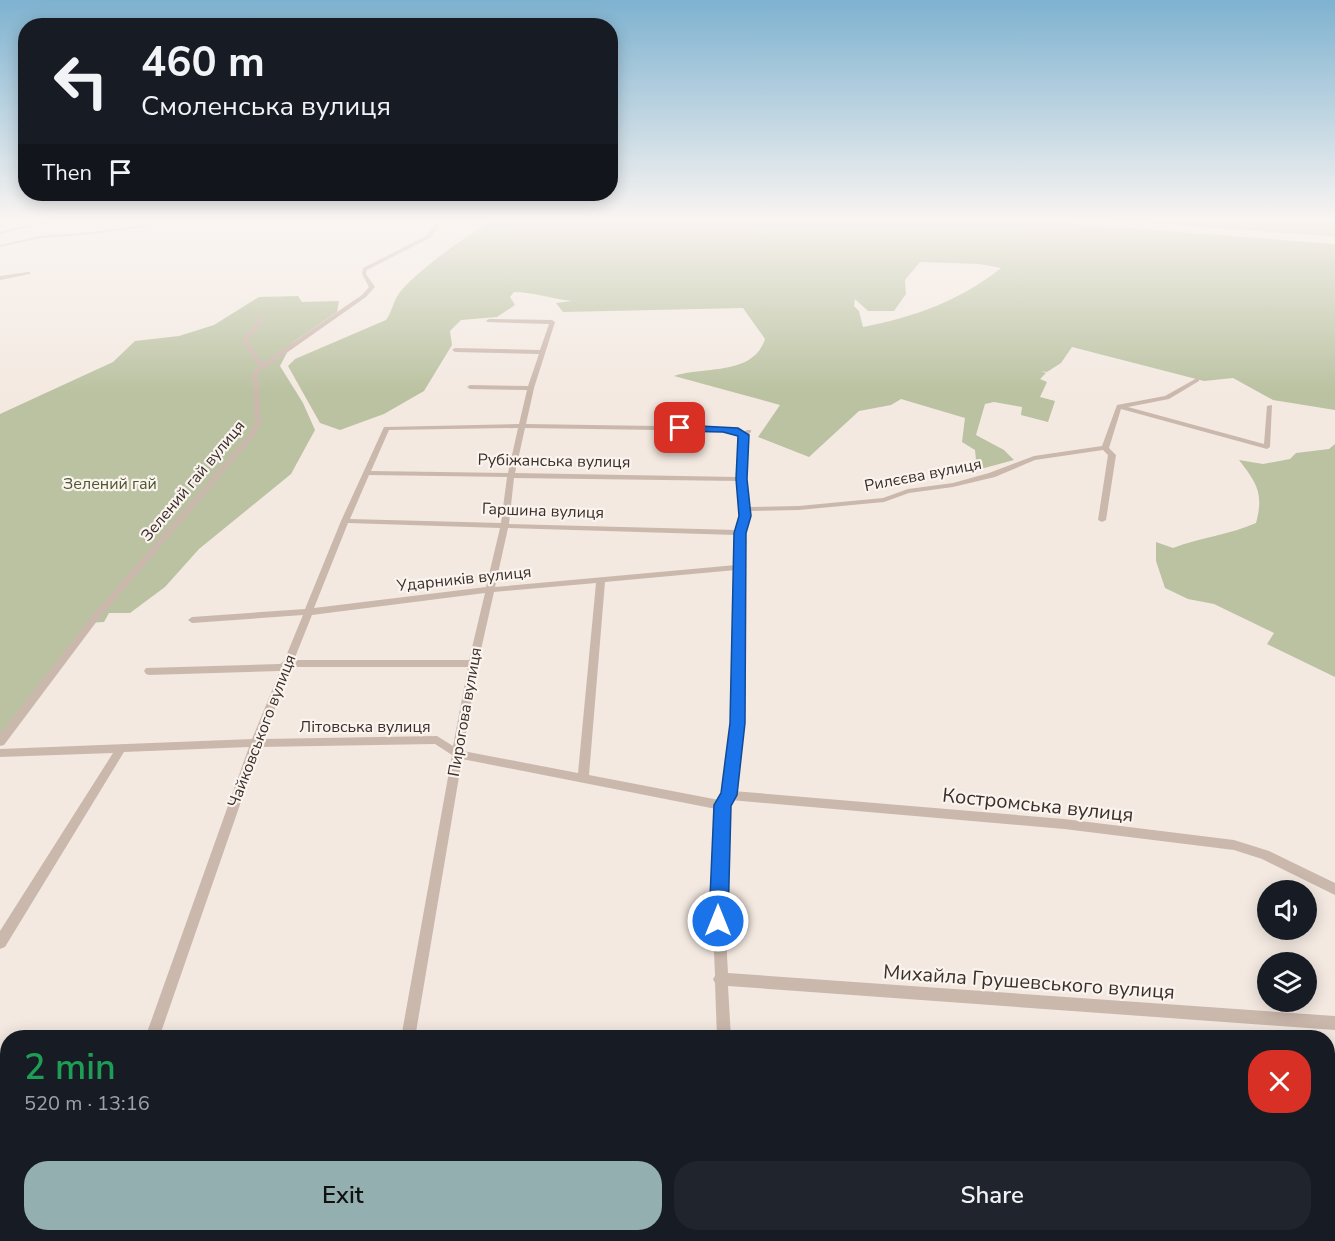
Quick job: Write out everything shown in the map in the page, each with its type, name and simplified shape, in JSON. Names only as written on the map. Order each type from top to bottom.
[{"type":"street","points":[[263,316],[245,341],[262,366],[364,296],[372,287],[366,278]]},
{"type":"street","name":"Пирогова вулиця","points":[[409,1030],[473,663],[505,525],[511,474],[531,388],[552,322],[489,321]]},
{"type":"street","points":[[455,350],[542,351]]},
{"type":"street","name":"Зелений гай вулиця","points":[[0,742],[94,619],[250,438],[258,423],[255,372],[262,366]]},
{"type":"street","points":[[1119,406],[1167,398],[1197,380]]},
{"type":"street","points":[[470,387],[531,388]]},
{"type":"street","points":[[1119,406],[1268,447],[1270,406]]},
{"type":"street","points":[[1102,520],[1112,455],[1105,448],[1119,406]]},
{"type":"street","points":[[523,426],[723,429],[746,433],[741,479],[745,516],[740,533],[737,723],[726,800],[718,902],[723,1030]]},
{"type":"street","name":"Чайковського вулиця","points":[[155,1030],[256,743],[345,521],[386,428],[523,426]]},
{"type":"street","name":"Рилєєва вулиця","points":[[743,509],[799,508],[884,500],[908,491],[953,485],[992,475],[1034,458],[1105,448]]},
{"type":"street","name":"Рубіжанська вулиця","points":[[366,473],[741,479]]},
{"type":"street","name":"Гаршина вулиця","points":[[345,521],[740,533]]},
{"type":"street","name":"Ударників вулиця","points":[[192,620],[309,612],[489,590],[740,567]]},
{"type":"street","points":[[584,779],[601,580]]},
{"type":"street","points":[[149,671],[282,667],[287,664],[473,663]]},
{"type":"street","name":"Літовська вулиця","points":[[0,753],[256,743],[436,740],[458,754],[584,779],[726,800]]},
{"type":"street","points":[[0,943],[120,750]]},
{"type":"street","name":"Костромська вулиця","points":[[726,800],[1064,824],[1234,845],[1265,855],[1335,890]]},
{"type":"street","name":"Михайла Грушевського вулиця","points":[[720,979],[1335,1023]]},
{"type":"green space","points":[[414,278],[907,278],[906,294],[894,311],[868,311],[855,299],[854,306],[859,311],[863,327],[936,306],[953,299],[988,278],[1335,278],[1335,410],[1273,400],[1233,378],[1204,381],[1072,347],[1061,363],[1047,372],[1041,371],[1046,373],[1040,379],[1047,382],[1040,397],[1055,401],[1048,422],[1021,415],[1022,407],[994,402],[985,404],[976,435],[1004,450],[1014,460],[977,470],[975,450],[962,442],[965,418],[901,399],[891,405],[859,411],[809,457],[758,437],[780,405],[674,376],[727,368],[750,359],[759,351],[765,339],[743,308],[563,312],[556,303],[572,301],[514,292],[510,297],[515,305],[497,317],[461,320],[450,331],[452,345],[424,391],[384,414],[340,430],[320,423],[288,366],[295,359],[386,320],[405,286]]},
{"type":"green space","name":"Зелений гай","points":[[298,296],[302,302],[339,301],[337,312],[292,343],[280,366],[303,403],[315,430],[291,474],[199,549],[165,587],[130,613],[109,613],[104,622],[87,623],[0,735],[0,414],[113,362],[135,341],[179,336],[214,325],[259,297]]},
{"type":"green space","points":[[1335,444],[1335,677],[1267,644],[1274,633],[1214,604],[1188,599],[1165,588],[1156,561],[1156,542],[1173,548],[1256,523],[1259,496],[1254,482],[1239,460],[1263,464],[1290,459],[1296,453],[1329,449]]},
{"type":"route","points":[[680,428],[723,429],[738,431],[743,435],[741,479],[745,516],[740,533],[737,723],[729,795],[722,805],[718,921]]}]
